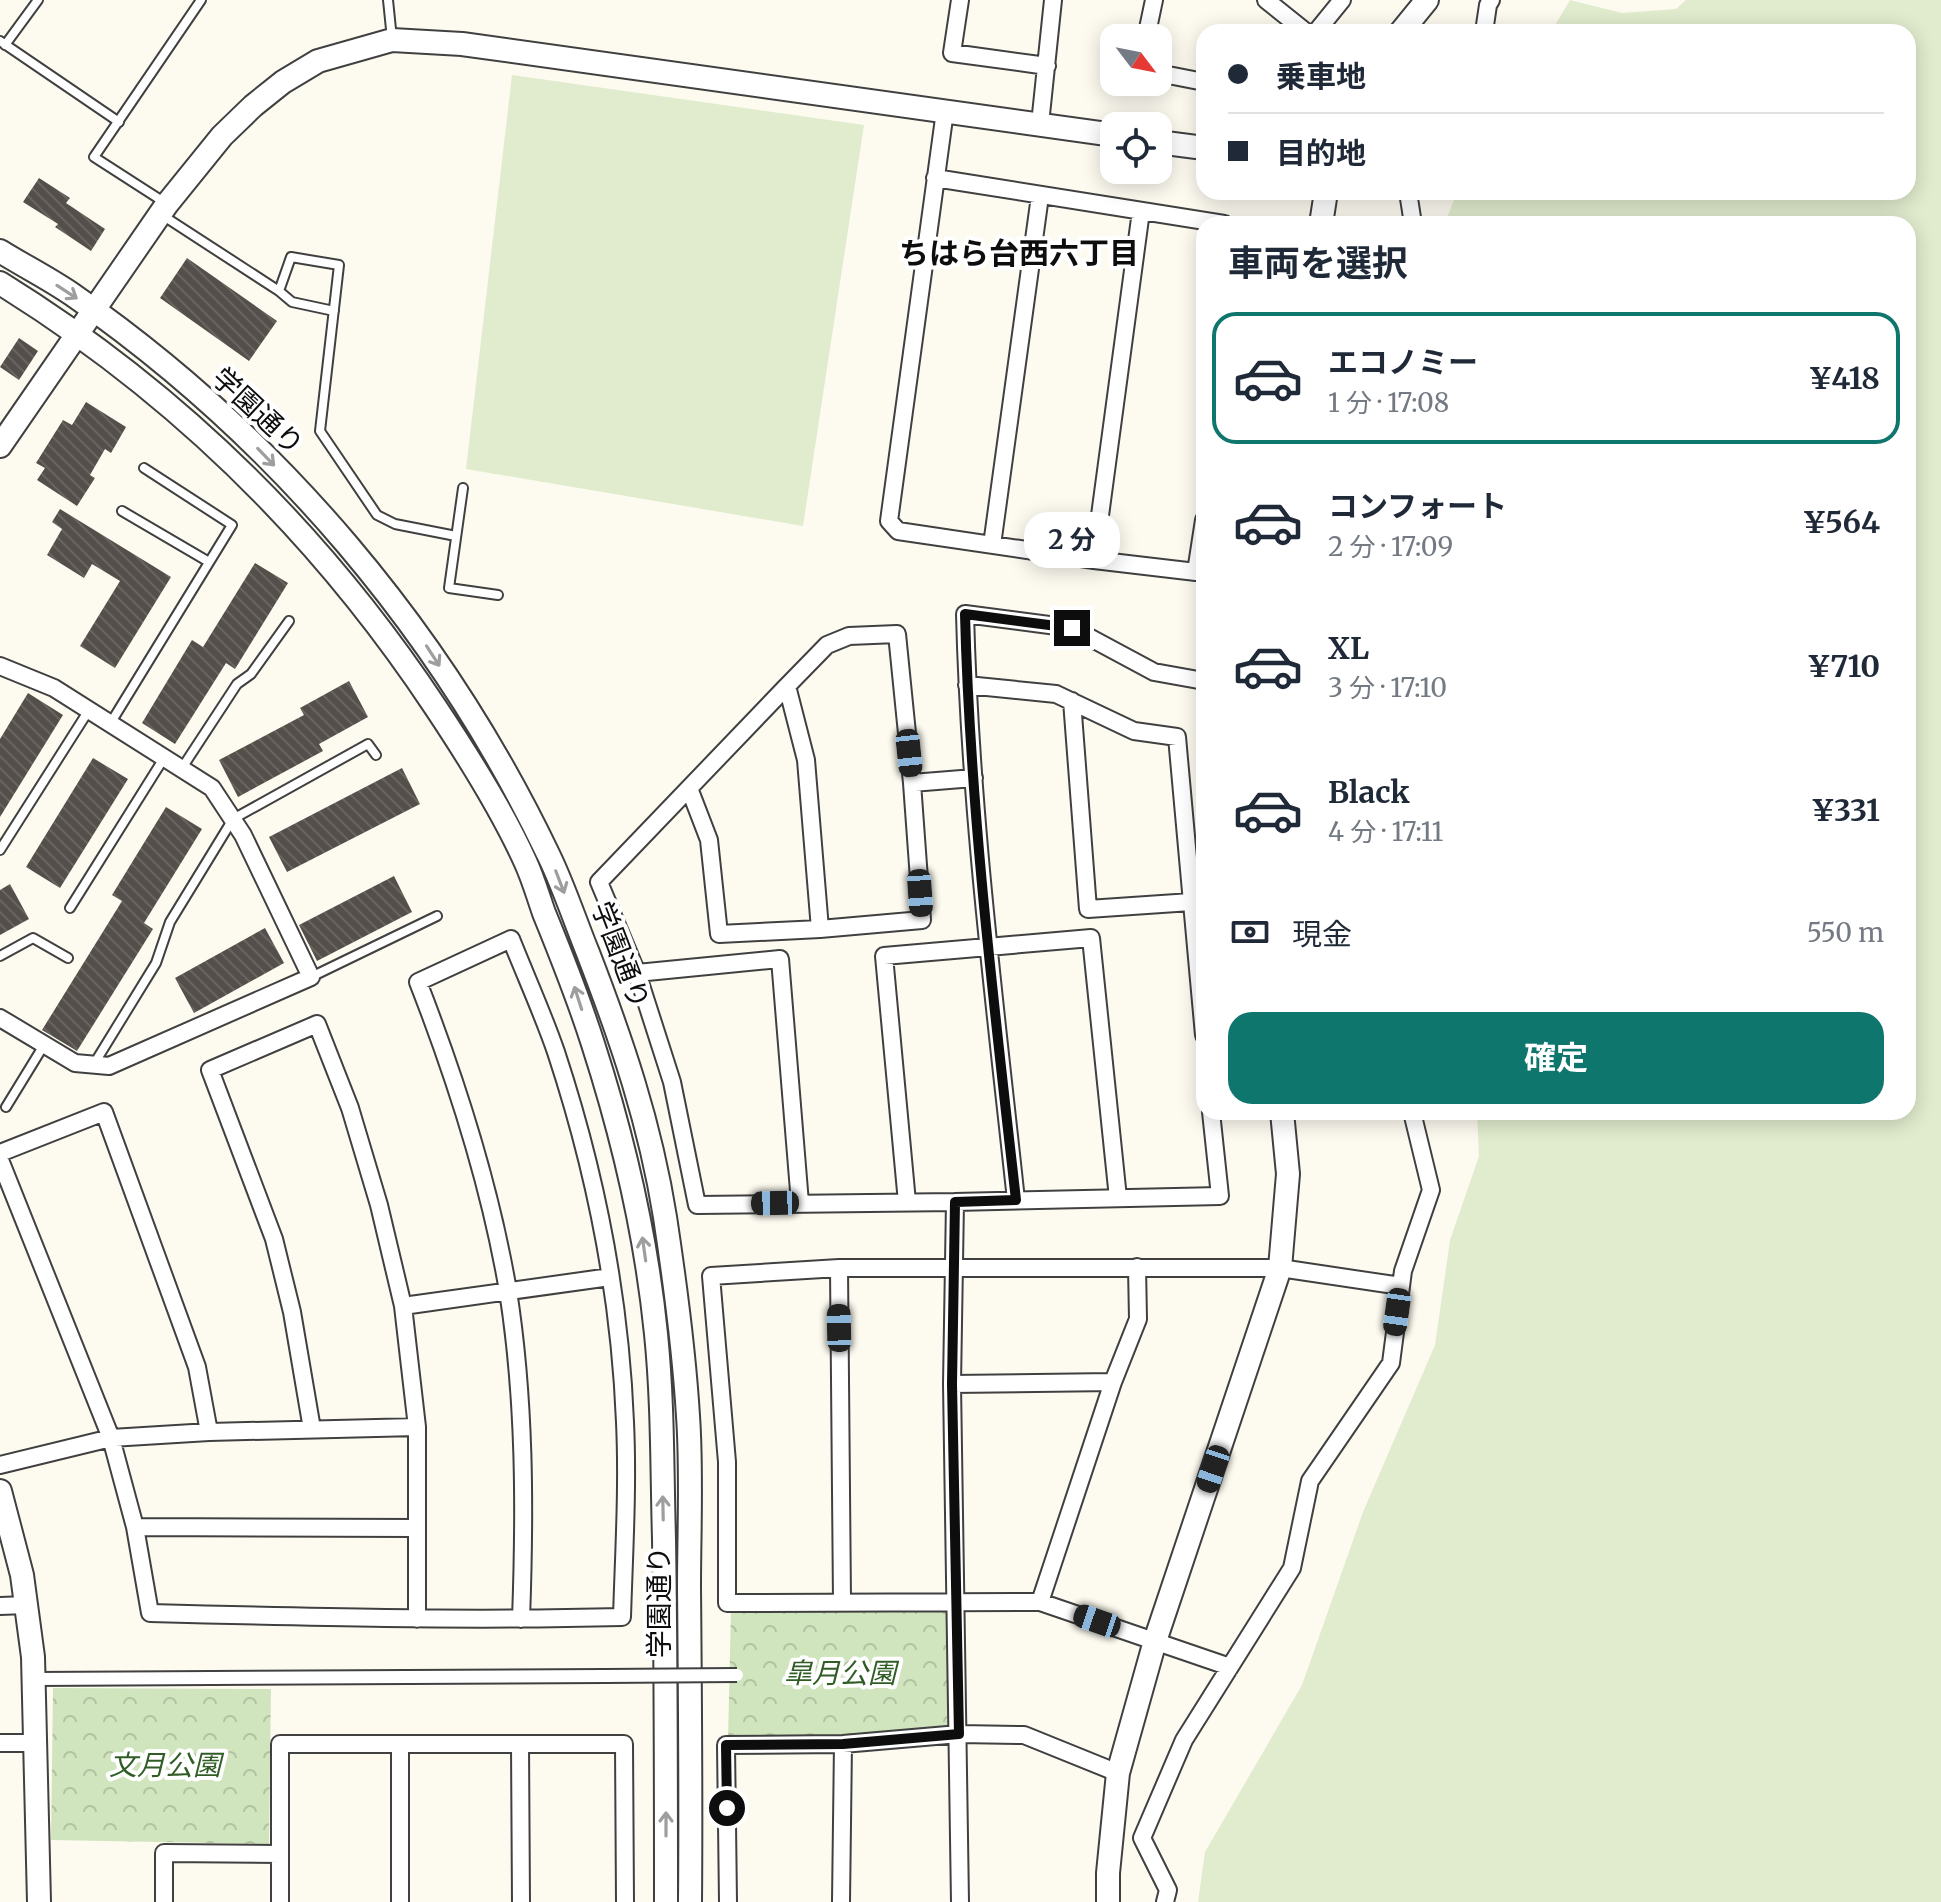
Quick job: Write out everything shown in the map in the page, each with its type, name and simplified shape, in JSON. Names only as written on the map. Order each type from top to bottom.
[{"type":"street","points":[[960,0],[952,53],[1047,66]]},
{"type":"street","points":[[1040,124],[1053,0]]},
{"type":"street","points":[[1149,24],[1154,0]]},
{"type":"street","points":[[1266,0],[1296,24]]},
{"type":"street","points":[[1322,24],[1342,0]]},
{"type":"street","points":[[1408,24],[1427,0]]},
{"type":"street","points":[[1485,24],[1491,0]]},
{"type":"street","points":[[0,446],[164,209],[222,136],[283,82],[318,61],[392,40],[476,45],[1100,133]]},
{"type":"street","points":[[1172,76],[1196,80]]},
{"type":"street","points":[[945,111],[889,521],[898,531],[1196,572]]},
{"type":"street","points":[[1172,144],[1196,147]]},
{"type":"street","points":[[935,178],[1196,220]]},
{"type":"street","points":[[992,545],[1040,196]]},
{"type":"street","points":[[1094,560],[1141,211]]},
{"type":"street","name":"学園通り","points":[[0,251],[93,310],[158,359],[251,442],[349,546],[420,636],[509,778],[551,860],[624,1047],[649,1135],[665,1215],[689,1421],[690,1902]]},
{"type":"street","name":"学園通り","points":[[0,283],[77,333],[141,381],[236,464],[311,542],[403,657],[458,741],[525,861],[574,986],[620,1127],[636,1199],[656,1332],[661,1404],[666,1660],[666,1902]]},
{"type":"street","points":[[1016,1200],[988,948],[967,685],[965,614],[1072,628],[1154,672],[1196,680]]},
{"type":"street","points":[[689,788],[709,840],[719,934],[922,920],[897,634],[849,636],[827,645],[787,686],[689,788],[599,882],[637,973],[672,1082],[697,1205],[1220,1196],[1212,1120]]},
{"type":"street","points":[[0,666],[54,688],[212,788],[243,835],[311,977],[109,1066],[75,1063],[0,1018]]},
{"type":"street","points":[[967,685],[1056,694],[1134,731],[1177,737],[1196,953]]},
{"type":"street","points":[[787,686],[806,760],[820,929]]},
{"type":"street","points":[[1072,701],[1088,909],[1191,902]]},
{"type":"street","points":[[912,783],[974,778]]},
{"type":"street","points":[[907,1202],[884,956],[1091,938],[1118,1198]]},
{"type":"street","points":[[0,1160],[111,1438],[135,1527],[150,1613],[417,1619],[521,1619],[622,1617],[625,1421],[610,1277],[577,1124],[555,1050],[511,939],[418,982],[444,1050],[471,1136],[508,1291],[519,1393],[522,1464],[524,1538],[521,1619]]},
{"type":"street","points":[[637,973],[780,959],[800,1203]]},
{"type":"street","points":[[312,1429],[292,1312],[274,1239],[210,1070],[317,1024],[358,1136],[379,1205],[403,1306],[417,1427],[417,1619]]},
{"type":"street","points":[[0,1153],[104,1112],[197,1367],[209,1432]]},
{"type":"street","points":[[1108,1902],[1118,1773],[1155,1641],[1280,1268],[1288,1174],[1283,1120]]},
{"type":"street","points":[[1165,1902],[1168,1890],[1142,1838],[1184,1740],[1292,1568],[1310,1481],[1391,1363],[1403,1271],[1431,1190],[1414,1120]]},
{"type":"street","points":[[955,1202],[952,1384],[960,1902]]},
{"type":"street","points":[[1040,1602],[1113,1382],[1138,1319],[1137,1267]]},
{"type":"street","points":[[1230,1667],[1040,1602],[727,1603],[727,1462],[711,1276],[839,1268],[1280,1268],[1401,1286]]},
{"type":"street","points":[[839,1268],[842,1601]]},
{"type":"street","points":[[403,1306],[610,1277]]},
{"type":"street","points":[[952,1384],[1113,1382]]},
{"type":"street","points":[[0,1465],[111,1438],[209,1432],[417,1427]]},
{"type":"street","points":[[0,1491],[27,1605],[35,1679],[39,1902]]},
{"type":"street","points":[[135,1527],[417,1528]]},
{"type":"street","points":[[0,1606],[27,1605]]},
{"type":"street","points":[[35,1679],[737,1675]]},
{"type":"street","points":[[728,1902],[726,1745],[843,1744],[959,1734],[1024,1735],[1118,1773]]},
{"type":"street","points":[[0,1743],[36,1743]]},
{"type":"street","points":[[280,1902],[280,1744],[624,1744],[625,1902]]},
{"type":"street","points":[[841,1902],[843,1744]]},
{"type":"street","points":[[400,1745],[400,1902]]},
{"type":"street","points":[[520,1745],[521,1902]]},
{"type":"street","points":[[164,1902],[164,1853],[280,1854]]},
{"type":"lane","points":[[38,0],[3,43],[119,122]]},
{"type":"lane","points":[[201,0],[94,157],[292,302],[334,311]]},
{"type":"lane","points":[[388,0],[392,40]]},
{"type":"lane","points":[[279,291],[291,257],[339,265],[320,431],[377,515],[395,524],[456,536]]},
{"type":"lane","points":[[110,724],[232,525],[144,468]]},
{"type":"lane","points":[[463,488],[449,588],[498,595]]},
{"type":"lane","points":[[122,511],[209,562]]},
{"type":"lane","points":[[182,768],[237,684],[251,674],[289,621]]},
{"type":"lane","points":[[0,850],[89,710]]},
{"type":"lane","points":[[94,1064],[156,963],[170,922],[233,819],[368,744],[376,755]]},
{"type":"lane","points":[[70,908],[164,757]]},
{"type":"lane","points":[[311,977],[437,916]]},
{"type":"lane","points":[[0,956],[33,938],[68,958]]},
{"type":"lane","points":[[6,1107],[44,1044]]},
{"type":"green space","points":[[1570,0],[1622,13],[1676,9],[1686,0],[1941,0],[1941,1902],[1198,1902],[1205,1852],[1302,1685],[1363,1512],[1435,1345],[1450,1240],[1479,1156],[1477,1120],[1916,1120],[1916,216],[1448,216],[1454,200],[1916,200],[1916,24],[1556,24]]},
{"type":"green space","points":[[512,75],[864,125],[803,526],[466,469]]},
{"type":"green space","name":"皐月公園","points":[[952,1606],[953,1731],[845,1739],[728,1740],[731,1609]]},
{"type":"green space","name":"文月公園","points":[[53,1688],[271,1689],[269,1844],[51,1840]]},
{"type":"building","points":[[39,178],[70,198],[66,203],[105,229],[91,251],[55,227],[58,224],[23,202]]},
{"type":"building","points":[[187,258],[277,321],[249,361],[160,298]]},
{"type":"building","points":[[19,338],[38,351],[19,380],[0,367]]},
{"type":"building","points":[[86,402],[126,427],[111,453],[105,449],[90,475],[95,478],[77,506],[37,480],[45,468],[36,463],[63,420],[72,425]]},
{"type":"building","points":[[60,509],[171,577],[115,668],[80,646],[120,581],[92,564],[84,578],[47,555],[62,529],[52,522]]},
{"type":"building","points":[[255,563],[288,583],[235,669],[226,663],[175,744],[142,723],[192,640],[203,647]]},
{"type":"building","points":[[349,681],[368,717],[319,744],[323,751],[238,797],[219,760],[304,715],[300,708]]},
{"type":"building","points":[[28,693],[63,715],[0,817],[0,739]]},
{"type":"building","points":[[93,758],[128,779],[60,888],[26,867]]},
{"type":"building","points":[[402,768],[420,804],[287,872],[269,837]]},
{"type":"building","points":[[166,807],[202,829],[144,923],[153,929],[77,1051],[42,1030],[122,901],[112,895]]},
{"type":"building","points":[[394,876],[412,912],[317,961],[299,925]]},
{"type":"building","points":[[10,884],[29,919],[0,935],[0,890]]},
{"type":"building","points":[[265,928],[284,963],[194,1013],[175,978]]},
{"type":"district","name":"ちはら台西六丁目","points":[[1019,253]]},
{"type":"route","points":[[727,1808],[726,1745],[843,1744],[959,1734],[952,1384],[955,1202],[1016,1200],[988,948],[967,685],[965,614],[1072,628]]}]
